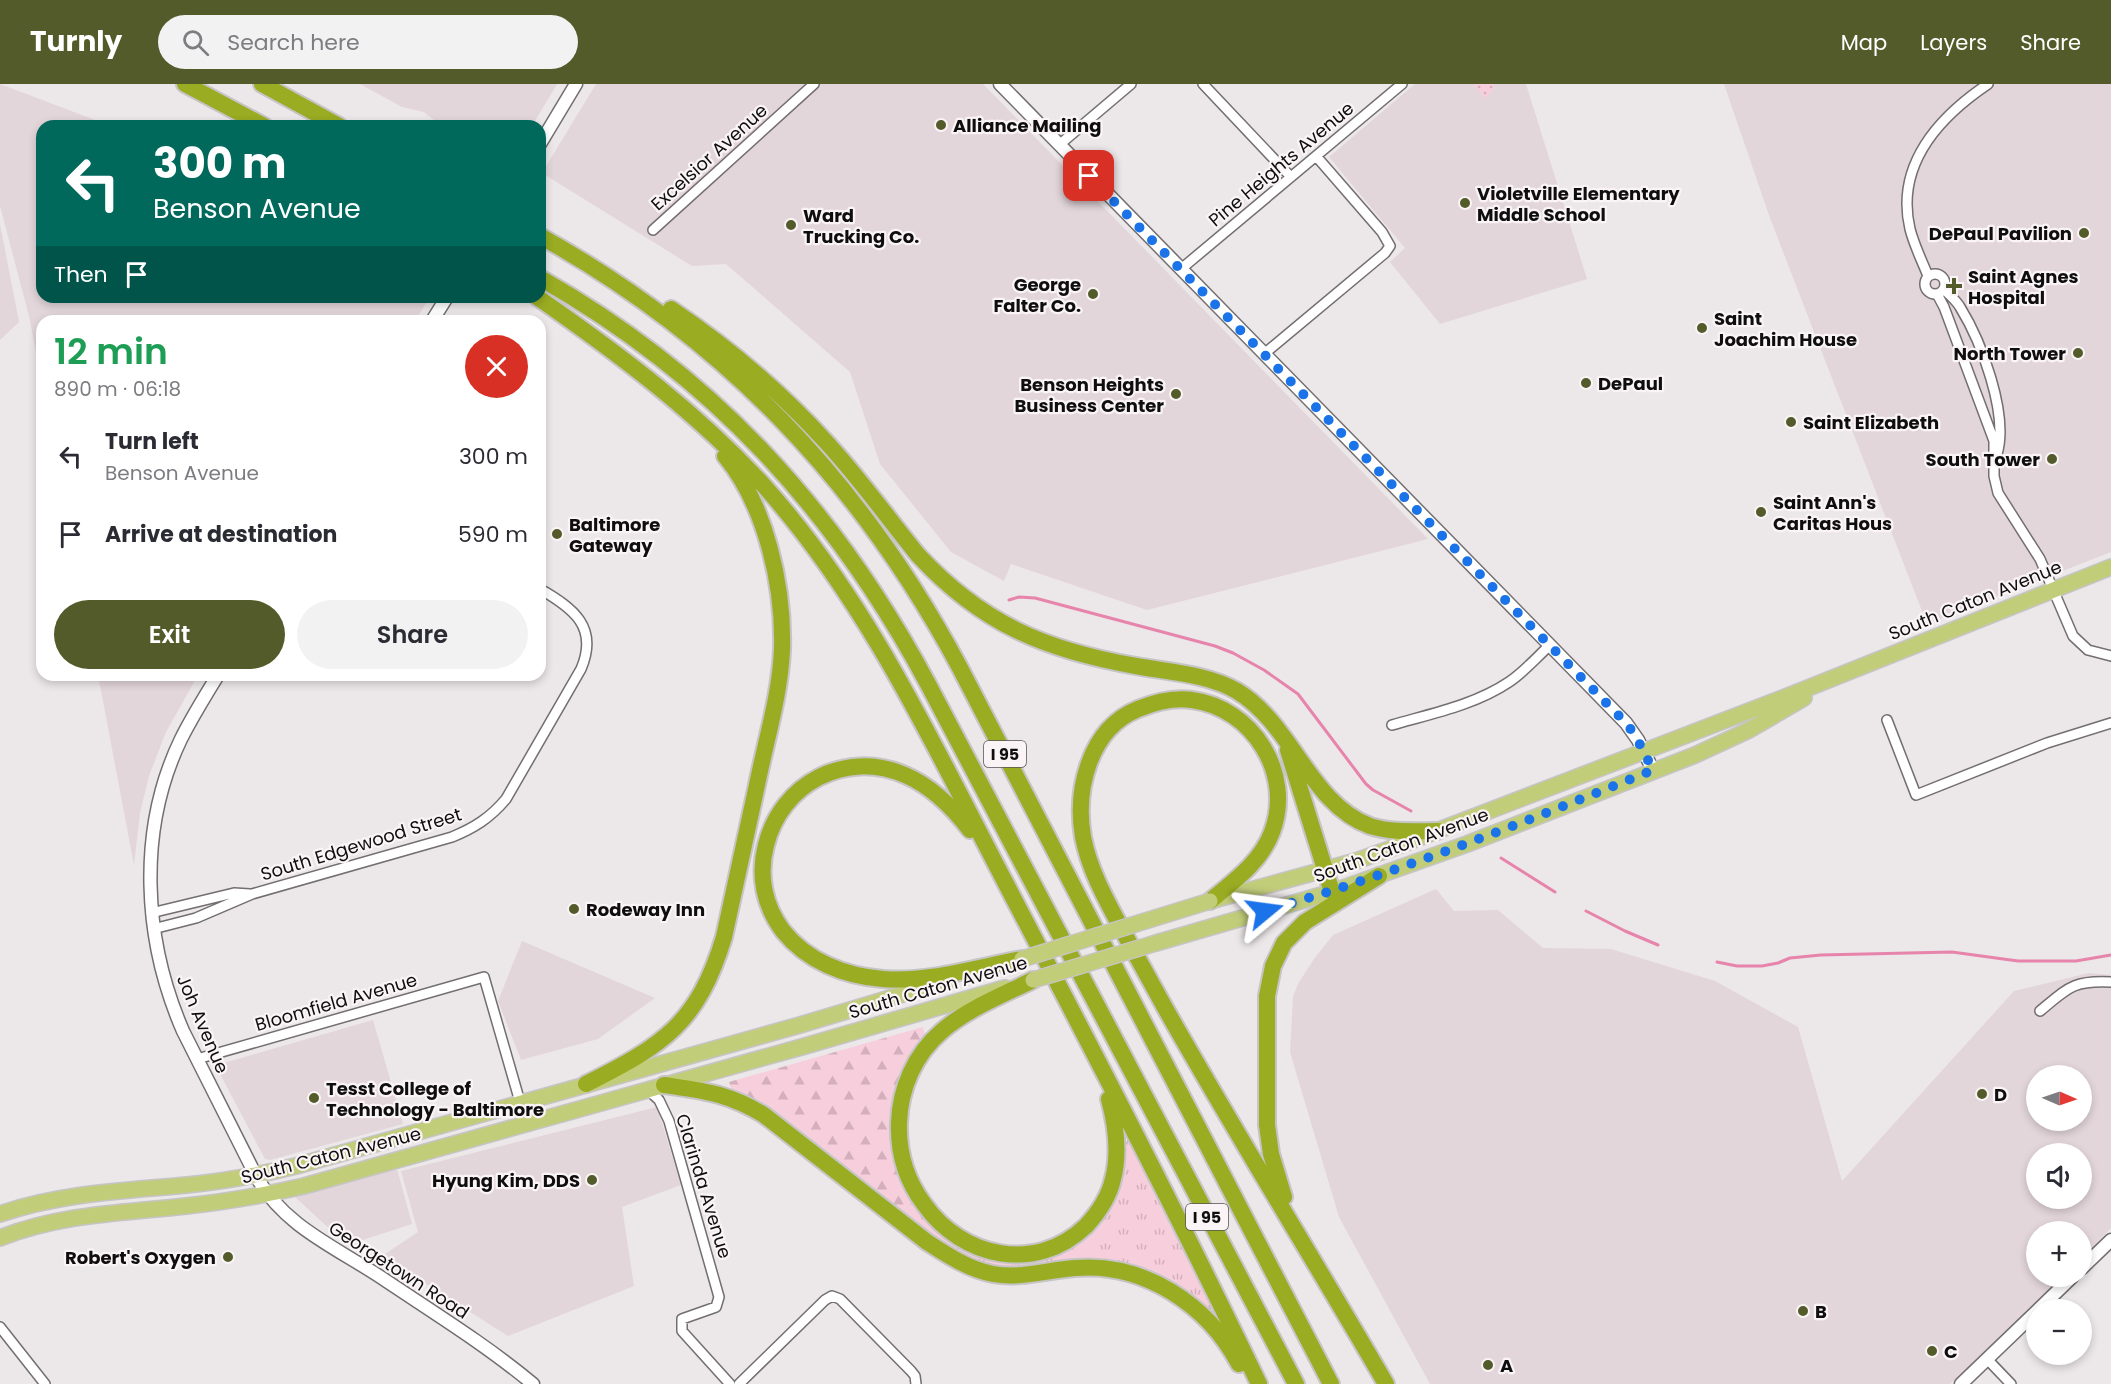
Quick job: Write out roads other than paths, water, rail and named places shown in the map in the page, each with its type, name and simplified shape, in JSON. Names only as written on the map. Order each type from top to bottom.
[{"type":"highway","points":[[185,84],[253,120]]},
{"type":"highway","points":[[262,84],[328,120]]},
{"type":"highway","points":[[546,237],[624,279],[669,307],[725,346],[746,364],[829,445],[925,563],[973,606],[997,621],[1050,646],[1096,658],[1219,683],[1238,692],[1256,705],[1281,733],[1324,792],[1354,818],[1370,826],[1387,830],[1438,831]]},
{"type":"highway","name":"I 95","points":[[546,238],[642,300],[733,372],[815,455],[860,508],[893,555],[928,610],[960,668],[1331,1384]]},
{"type":"highway","name":"I 95","points":[[546,282],[639,340],[717,405],[787,476],[869,582],[918,665],[1296,1384]]},
{"type":"highway","points":[[545,303],[622,358],[672,398],[737,457],[811,542],[848,594],[908,695],[1086,1039],[1259,1384]]},
{"type":"highway","points":[[586,1084],[625,1065],[664,1039],[685,1017],[704,991],[716,965],[724,937],[778,682],[782,650],[781,616],[771,555],[760,519],[730,463],[704,430],[672,398]]},
{"type":"highway","points":[[1210,901],[1251,866],[1267,845],[1277,817],[1277,784],[1267,751],[1254,733],[1241,721],[1207,703],[1192,700],[1167,700],[1134,711],[1104,736],[1093,752],[1086,770],[1082,803],[1083,836],[1088,859],[1100,887],[1166,1011],[1386,1384]]},
{"type":"highway","points":[[1281,733],[1332,892]]},
{"type":"highway","points":[[1000,874],[965,824],[946,803],[926,787],[904,775],[882,768],[858,766],[835,771],[813,780],[793,795],[780,810],[765,847],[762,880],[767,903],[777,923],[791,941],[806,954],[837,969],[884,979],[910,979],[1022,958]]},
{"type":"highway","points":[[1323,1276],[1287,1203],[1271,1154],[1266,1099],[1267,996],[1273,966],[1294,931],[1379,876]]},
{"type":"highway","points":[[1033,980],[961,1017],[942,1030],[927,1045],[912,1068],[904,1088],[898,1135],[901,1158],[917,1196],[931,1215],[946,1229],[981,1249],[1001,1254],[1020,1254],[1042,1251],[1060,1245],[1078,1233],[1093,1218],[1106,1199],[1113,1181],[1117,1161],[1117,1138],[1107,1094],[1086,1039]]},
{"type":"highway","points":[[656,1088],[707,1091],[743,1102],[764,1115],[927,1242],[971,1268],[992,1274],[1014,1276],[1077,1268],[1101,1268],[1125,1272],[1170,1291],[1216,1328],[1236,1357],[1250,1384]]},
{"type":"main road","name":"South Caton Avenue","points":[[1,1213],[31,1204],[81,1194],[189,1185],[256,1176],[307,1163],[800,1024],[1210,901],[1326,870],[1438,831],[2111,567]]},
{"type":"main road","name":"South Caton Avenue","points":[[0,1238],[34,1226],[85,1215],[185,1206],[266,1195],[656,1088],[1332,892],[1467,844],[1695,755],[1749,730],[1853,669]]},
{"type":"street","points":[[546,134],[576,84]]},
{"type":"street","name":"Excelsior Avenue","points":[[653,230],[814,84]]},
{"type":"street","points":[[1000,84],[1626,723],[1653,770]]},
{"type":"street","points":[[1059,144],[1131,84]]},
{"type":"street","points":[[1203,84],[1291,177]]},
{"type":"street","points":[[1988,84],[1959,104],[1935,130],[1921,152],[1908,189],[1908,212],[1911,230],[1928,276],[1925,283],[1927,290],[1940,292],[1959,305],[1979,347],[1996,395],[2001,441],[1995,462]]},
{"type":"street","name":"Pine Heights Avenue","points":[[1181,269],[1400,85]]},
{"type":"street","points":[[1264,354],[1385,253],[1390,246],[1382,232],[1317,156]]},
{"type":"street","points":[[1928,276],[1941,275],[1945,282],[1940,292],[1944,307],[1994,441],[1994,476],[1998,493],[2040,559],[2073,636],[2088,650],[2111,656]]},
{"type":"street","name":"South Edgewood Street","points":[[153,929],[196,918],[252,894],[452,837],[470,830],[495,813],[506,799],[587,656],[588,641],[585,629],[572,609],[546,593]]},
{"type":"street","points":[[1392,726],[1438,712],[1502,687],[1521,673],[1550,645]]},
{"type":"street","name":"Joh Avenue","points":[[215,681],[181,739],[165,780],[156,816],[152,849],[151,913],[169,998],[256,1176]]},
{"type":"street","points":[[1887,720],[1916,795],[2047,743],[2111,723]]},
{"type":"street","name":"South Edgewood Street","points":[[151,913],[234,893],[252,894]]},
{"type":"street","name":"Bloomfield Avenue","points":[[197,1059],[484,977],[520,1102]]},
{"type":"street","points":[[2040,1011],[2071,986],[2083,982],[2111,982]]},
{"type":"street","name":"Clarinda Avenue","points":[[656,1088],[669,1121],[719,1297],[716,1307],[682,1319],[681,1326],[684,1336],[730,1384]]},
{"type":"street","name":"Georgetown Road","points":[[256,1176],[266,1195],[297,1224],[497,1355],[533,1384]]},
{"type":"street","points":[[2092,1258],[2111,1240]]},
{"type":"street","points":[[2049,1299],[2062,1287]]},
{"type":"street","points":[[745,1382],[825,1300],[832,1296],[840,1299],[911,1371],[916,1382]]},
{"type":"street","points":[[1961,1384],[2026,1322]]},
{"type":"street","points":[[0,1327],[41,1383]]},
{"type":"street","points":[[1987,1359],[2011,1384]]},
{"type":"waterway","points":[[1009,600],[1019,597],[1035,598],[1215,646],[1233,653],[1264,670],[1298,694],[1366,784],[1411,811]]},
{"type":"waterway","points":[[1501,858],[1555,892]]},
{"type":"waterway","points":[[1586,911],[1658,945]]},
{"type":"waterway","points":[[1717,962],[1737,966],[1762,966],[1790,958],[1821,955],[1952,952],[2018,961],[2076,961],[2111,955]]},
{"type":"place","name":"Alliance Mailing","points":[[941,125]]},
{"type":"place","name":"Violetville Elementary Middle School","points":[[1465,203]]},
{"type":"place","name":"Ward Trucking Co.","points":[[791,225]]},
{"type":"place","name":"DePaul Pavilion","points":[[2084,233]]},
{"type":"place","name":"Saint Agnes Hospital","points":[[1954,286]]},
{"type":"place","name":"George Falter Co.","points":[[1093,294]]},
{"type":"place","name":"Saint Joachim House","points":[[1702,328]]},
{"type":"place","name":"North Tower","points":[[2078,353]]},
{"type":"place","name":"DePaul","points":[[1586,383]]},
{"type":"place","name":"Benson Heights Business Center","points":[[1176,394]]},
{"type":"place","name":"Saint Elizabeth","points":[[1791,422]]},
{"type":"place","name":"South Tower","points":[[2052,459]]},
{"type":"place","name":"Saint Ann's Caritas Hous","points":[[1761,512]]},
{"type":"place","name":"Baltimore Gateway","points":[[557,534]]},
{"type":"place","name":"Rodeway Inn","points":[[574,909]]},
{"type":"place","name":"D","points":[[1982,1094]]},
{"type":"place","name":"Tesst College of Technology - Baltimore","points":[[314,1098]]},
{"type":"place","name":"Hyung Kim, DDS","points":[[592,1180]]},
{"type":"place","name":"Robert's Oxygen","points":[[228,1257]]},
{"type":"place","name":"B","points":[[1803,1311]]},
{"type":"place","name":"C","points":[[1932,1351]]},
{"type":"place","name":"A","points":[[1488,1365]]}]
